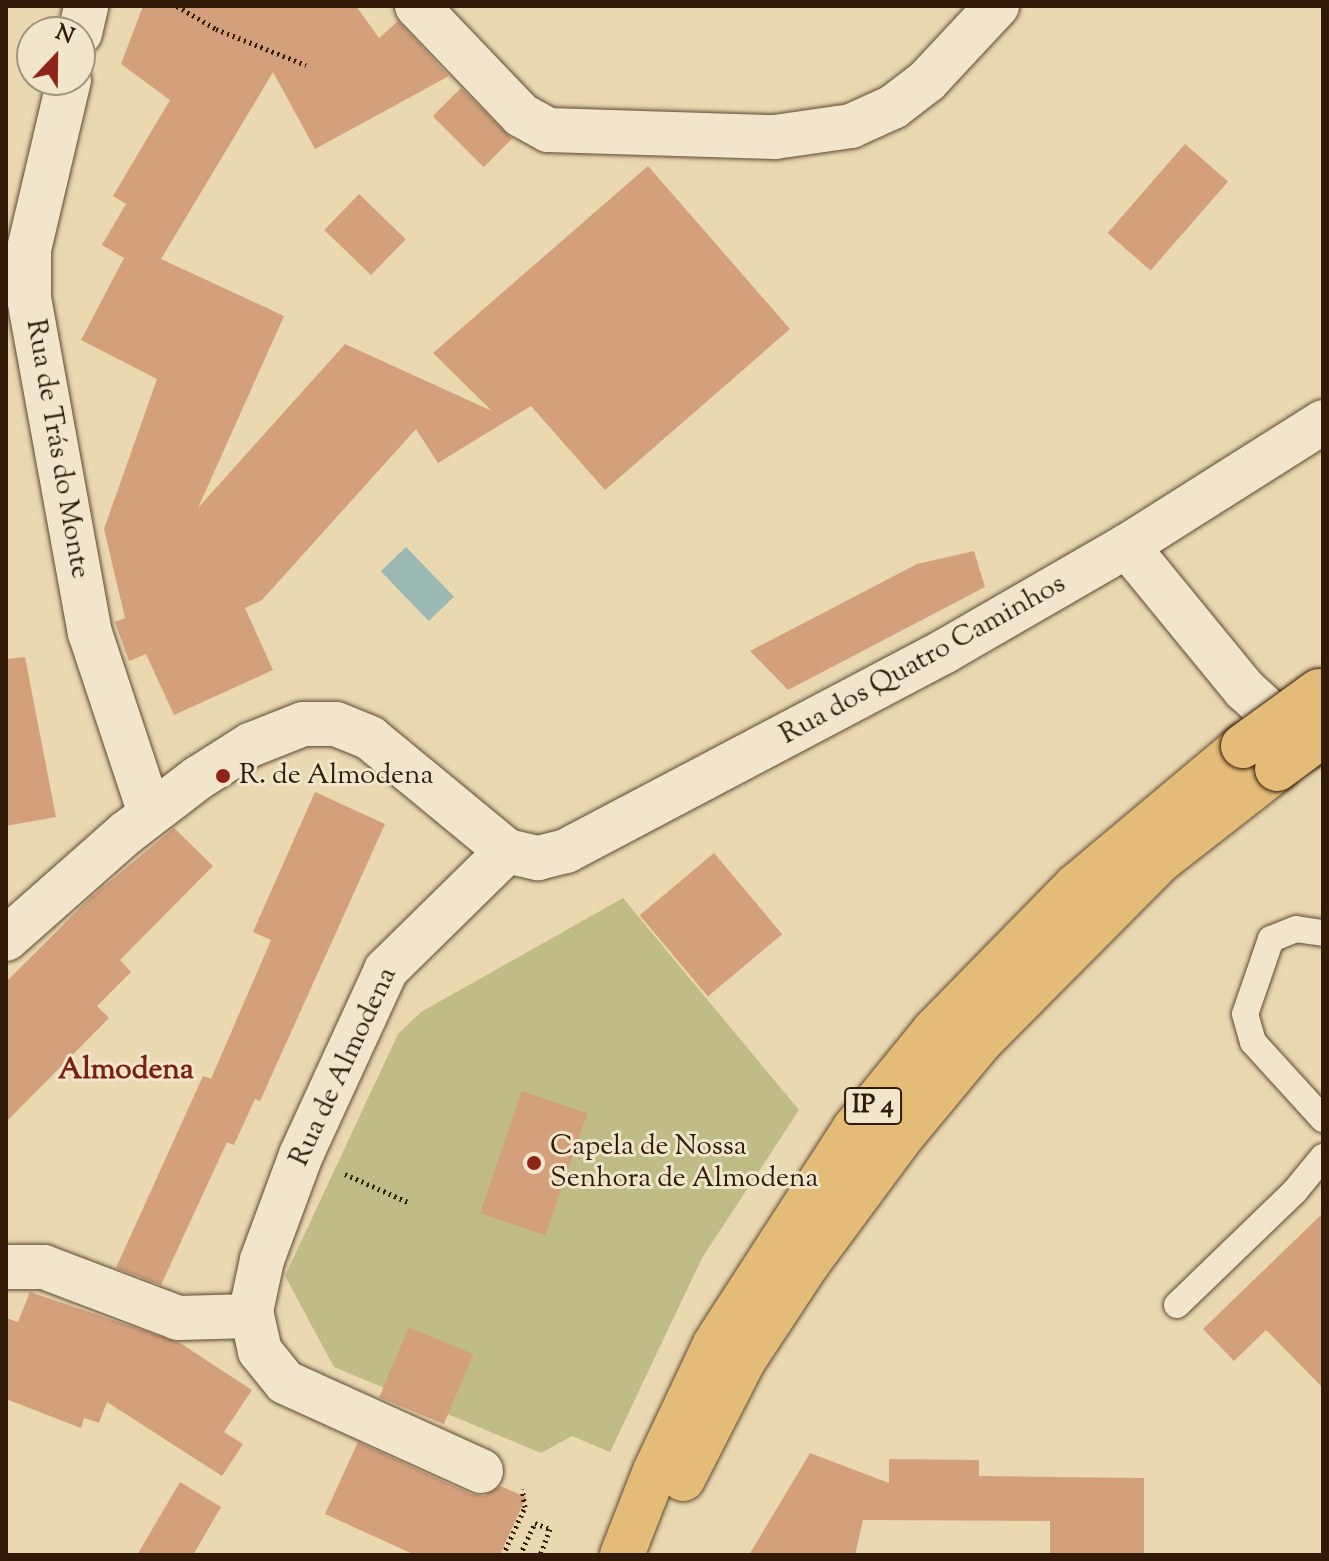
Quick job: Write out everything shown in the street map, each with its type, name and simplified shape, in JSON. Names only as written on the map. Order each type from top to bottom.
[{"type":"highway","name":"IP 4","points":[[651,1555],[744,1360],[902,1136],[1048,969],[1162,859],[1260,758],[1321,689]]},
{"type":"highway","name":"IP 4","points":[[622,1555],[655,1471],[715,1344],[854,1129],[934,1031],[1076,886],[1260,758],[1323,735]]},
{"type":"street","points":[[417,6],[521,115],[548,130],[775,137],[851,126],[893,107],[927,81],[997,6]]},
{"type":"street","name":"Rua de Trás do Monte","points":[[65,96],[29,249],[29,298],[90,633],[150,813]]},
{"type":"street","name":"Rua dos Quatro Caminhos","points":[[507,851],[538,858],[581,844],[945,651],[1127,546],[1323,422]]},
{"type":"street","points":[[1127,546],[1244,689],[1323,761]]},
{"type":"street","points":[[6,939],[150,813],[250,745],[320,722],[352,730],[384,747],[507,851]]},
{"type":"street","name":"Rua de Almodena","points":[[481,1471],[356,1419],[285,1382],[260,1351],[252,1316],[262,1260],[301,1155],[386,970],[507,851]]},
{"type":"street","points":[[6,1267],[44,1267],[178,1318],[252,1316]]},
{"type":"lane","points":[[1323,933],[1296,929],[1271,939],[1245,1014],[1253,1042],[1323,1119]]},
{"type":"lane","points":[[1177,1305],[1295,1191],[1323,1157]]},
{"type":"path","points":[[177,6],[216,29],[306,65]]},
{"type":"path","points":[[301,1155],[410,1203]]},
{"type":"path","points":[[503,1555],[525,1507]]},
{"type":"path","points":[[520,1555],[535,1523],[550,1529],[540,1555]]},
{"type":"shaded area","points":[[623,898],[799,1110],[702,1258],[610,1452],[572,1436],[541,1453],[334,1367],[285,1276],[398,1034],[421,1012]]},
{"type":"water","points":[[406,547],[454,597],[429,621],[381,571]]},
{"type":"building","points":[[143,6],[356,6],[379,38],[398,21],[449,76],[315,149],[273,72],[161,259],[284,316],[198,508],[345,344],[492,411],[433,353],[648,166],[790,329],[605,490],[531,406],[438,463],[416,429],[262,600],[245,608],[273,670],[174,715],[146,654],[129,661],[115,622],[125,618],[104,529],[157,379],[81,340],[124,258],[102,245],[126,204],[113,196],[170,100],[121,64]]},
{"type":"building","points":[[461,88],[512,139],[484,167],[433,116]]},
{"type":"building","points":[[1185,144],[1228,181],[1151,270],[1108,233]]},
{"type":"building","points":[[359,194],[406,239],[371,275],[324,230]]},
{"type":"building","points":[[974,551],[985,587],[788,690],[750,651],[917,564]]},
{"type":"building","points":[[25,657],[56,817],[6,826],[6,659]]},
{"type":"building","points":[[315,792],[385,824],[260,1101],[255,1099],[234,1145],[227,1142],[161,1285],[116,1268],[203,1076],[211,1079],[271,940],[253,932]]},
{"type":"building","points":[[174,828],[213,866],[120,960],[131,972],[97,1006],[109,1018],[6,1122],[6,982],[89,899]]},
{"type":"building","points":[[714,853],[782,934],[708,997],[640,915]]},
{"type":"building","name":"Capela de Nossa Senhora de Almodena","points":[[522,1091],[587,1113],[545,1235],[480,1213]]},
{"type":"building","points":[[1323,1213],[1323,1388],[1266,1330],[1234,1361],[1203,1329]]},
{"type":"building","points":[[30,1292],[180,1343],[252,1390],[224,1432],[243,1444],[222,1476],[107,1402],[99,1423],[84,1418],[81,1428],[6,1399],[6,1318],[18,1322]]},
{"type":"building","points":[[409,1327],[473,1354],[444,1424],[379,1397]]},
{"type":"building","points":[[358,1442],[471,1494],[484,1496],[500,1486],[526,1497],[500,1555],[415,1555],[325,1514]]},
{"type":"building","points":[[810,1453],[889,1483],[889,1459],[979,1460],[979,1476],[1144,1478],[1144,1555],[1050,1555],[1050,1521],[863,1520],[855,1555],[749,1555]]},
{"type":"building","points":[[180,1482],[221,1507],[193,1555],[137,1555]]},
{"type":"place","name":"R. de Almodena","points":[[223,776]]},
{"type":"place","name":"Capela de Nossa Senhora de Almodena","points":[[534,1163]]},
{"type":"district","name":"Almodena","points":[[126,1071]]}]
